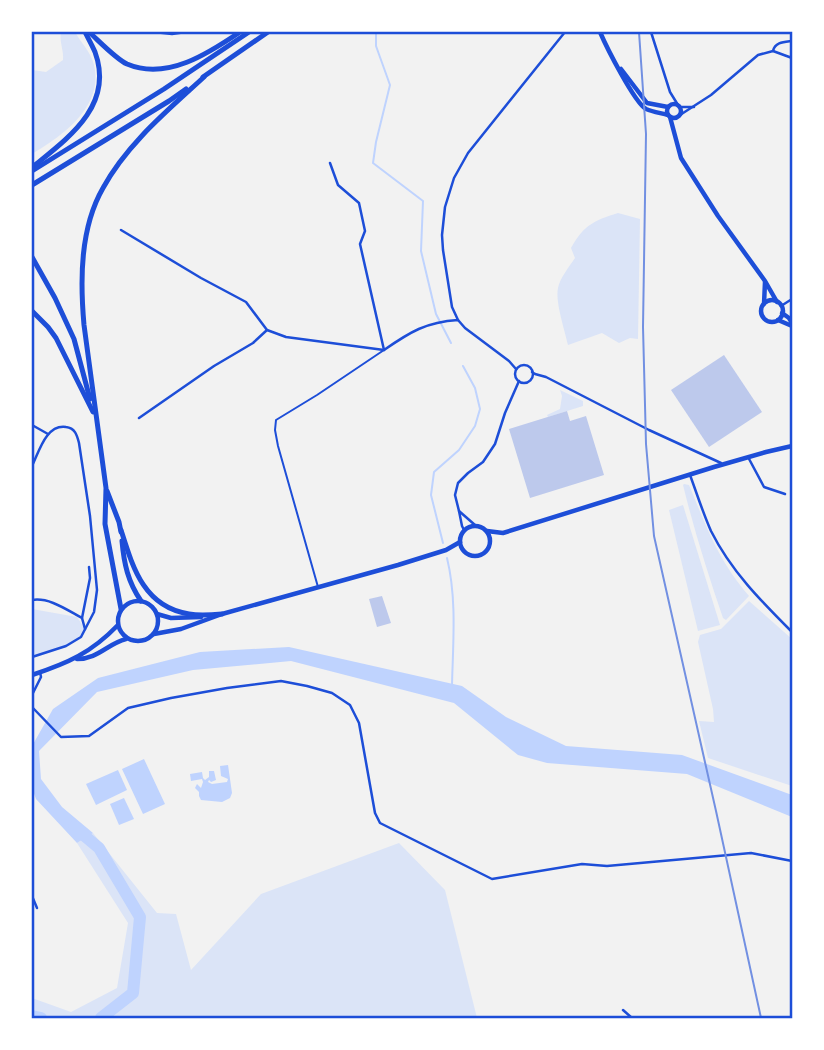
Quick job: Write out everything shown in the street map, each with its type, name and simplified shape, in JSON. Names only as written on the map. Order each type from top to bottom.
[{"type":"highway","points":[[87,32],[126,64],[150,68],[179,66],[212,51],[240,32]]},
{"type":"highway","points":[[32,169],[81,125],[95,103],[99,76],[96,54],[87,32]]},
{"type":"highway","points":[[32,169],[164,89],[248,32]]},
{"type":"highway","points":[[32,186],[169,101],[268,32]]},
{"type":"highway","points":[[121,609],[105,524],[106,488],[82,299],[85,247],[93,211],[102,189],[134,144],[204,77]]},
{"type":"highway","points":[[32,257],[74,339],[96,418]]},
{"type":"highway","points":[[32,311],[56,338],[96,418]]},
{"type":"highway","points":[[106,488],[131,561],[147,592],[160,604],[172,610],[191,615],[222,614]]},
{"type":"highway","points":[[121,530],[127,575],[141,601]]},
{"type":"main road","points":[[599,32],[625,82],[643,106],[675,118],[680,116]]},
{"type":"main road","points":[[618,66],[647,103],[679,106],[680,116],[675,133]]},
{"type":"main road","points":[[669,106],[669,116],[681,158],[718,216],[765,281],[782,313],[793,324]]},
{"type":"main road","points":[[765,281],[761,311],[763,317],[768,321],[778,320],[793,324]]},
{"type":"main road","points":[[764,304],[770,301],[779,304]]},
{"type":"main road","points":[[778,320],[782,313]]},
{"type":"main road","points":[[446,550],[472,556],[481,555],[503,533],[724,464],[793,446]]},
{"type":"main road","points":[[464,552],[460,542],[464,530],[475,525],[487,531],[491,543]]},
{"type":"main road","points":[[487,531],[503,533]]},
{"type":"main road","points":[[154,634],[157,614],[150,606],[141,601],[130,603],[121,609],[117,618],[123,635],[133,641],[144,640],[154,634],[181,629],[222,614],[446,550],[460,542]]},
{"type":"main road","points":[[157,614],[172,618],[191,618],[222,614]]},
{"type":"main road","points":[[32,675],[76,659],[103,640],[118,625]]},
{"type":"main road","points":[[76,659],[90,658],[113,643],[127,639]]},
{"type":"street","points":[[154,32],[186,32]]},
{"type":"street","points":[[516,369],[465,328],[452,307],[443,250],[445,207],[454,177],[468,153],[565,32]]},
{"type":"street","points":[[651,32],[670,92],[679,106],[694,107]]},
{"type":"street","points":[[773,51],[776,44],[793,41]]},
{"type":"street","points":[[680,116],[711,95],[758,55],[773,51],[793,58]]},
{"type":"street","points":[[669,106],[670,92]]},
{"type":"street","points":[[330,163],[338,185],[359,203],[365,231],[360,244],[384,350]]},
{"type":"street","points":[[121,230],[246,302],[268,330],[286,337],[384,350],[410,332],[431,323],[458,320]]},
{"type":"street","points":[[779,304],[793,299]]},
{"type":"street","points":[[139,418],[253,343],[268,330]]},
{"type":"street","points":[[532,372],[528,382],[519,381],[515,377],[516,369],[527,365],[535,374],[724,464]]},
{"type":"street","points":[[464,530],[454,495],[458,483],[483,462],[495,444],[519,381]]},
{"type":"street","points":[[32,425],[48,434]]},
{"type":"street","points":[[32,466],[53,428],[72,428],[79,443],[97,590],[94,612],[81,637],[66,646],[32,657]]},
{"type":"street","points":[[748,457],[764,487],[785,494]]},
{"type":"street","points":[[690,475],[711,530],[734,569],[793,632]]},
{"type":"street","points":[[459,511],[475,525]]},
{"type":"street","points":[[85,629],[82,618],[90,578],[89,568]]},
{"type":"street","points":[[32,600],[49,601],[82,618]]},
{"type":"street","points":[[32,695],[41,677],[40,672]]},
{"type":"street","points":[[33,708],[61,737],[89,736],[128,708],[227,688],[281,681],[332,693],[350,705],[359,723],[375,813],[380,823],[492,879],[582,864],[607,866],[751,853],[793,861]]},
{"type":"street","points":[[32,896],[37,908]]},
{"type":"street","points":[[624,1010],[632,1018]]},
{"type":"lane","points":[[318,588],[278,446],[276,420],[384,350]]},
{"type":"shaded area","points":[[61,32],[75,32],[91,56],[95,80],[93,94],[87,107],[67,129],[32,154],[32,70],[46,72],[63,60]]},
{"type":"shaded area","points":[[618,213],[640,219],[638,339],[630,338],[619,343],[602,333],[568,345],[557,294],[561,280],[575,258],[571,248],[590,225]]},
{"type":"shaded area","points":[[560,390],[583,401],[583,406],[548,417],[547,415],[560,409]]},
{"type":"shaded area","points":[[684,484],[689,485],[721,556],[749,596],[726,620],[723,618],[702,552]]},
{"type":"shaded area","points":[[683,505],[720,625],[698,631],[669,510]]},
{"type":"shaded area","points":[[749,601],[792,639],[792,786],[708,758],[699,721],[714,722],[698,642],[700,635],[721,629]]},
{"type":"shaded area","points":[[32,609],[77,617],[85,629],[69,645],[32,657]]},
{"type":"shaded area","points":[[93,833],[157,913],[176,914],[191,970],[261,894],[399,843],[445,890],[477,1018],[32,1018],[32,998],[71,1012],[117,988],[128,923],[77,843]]},
{"type":"water","points":[[289,647],[462,686],[506,717],[566,746],[682,755],[792,795],[792,817],[687,774],[547,763],[518,755],[454,703],[291,661],[193,670],[97,692],[39,751],[41,779],[62,807],[93,833],[77,843],[36,799],[32,788],[32,746],[53,709],[98,678],[200,652]]},
{"type":"water","points":[[144,759],[165,804],[143,814],[122,769]]},
{"type":"water","points":[[228,765],[232,793],[230,798],[222,802],[201,800],[195,788],[197,784],[201,788],[202,779],[191,781],[190,774],[202,772],[205,780],[209,777],[209,771],[214,771],[216,780],[208,782],[212,784],[227,782],[228,779],[221,776],[220,766]]},
{"type":"water","points":[[118,770],[127,790],[96,805],[86,784]]},
{"type":"water","points":[[124,798],[134,819],[119,825],[110,804]]},
{"type":"building","points":[[724,355],[762,412],[709,447],[671,390]]},
{"type":"building","points":[[567,411],[570,421],[586,416],[604,475],[530,498],[509,429]]},
{"type":"building","points":[[382,596],[391,623],[377,627],[369,599]]},
{"type":"waterway","points":[[376,32],[376,46],[390,85],[373,163],[423,201],[421,251],[436,314],[451,343]]},
{"type":"waterway","points":[[443,543],[431,495],[434,472],[459,450],[475,426],[480,409],[475,388],[463,366]]},
{"type":"waterway","points":[[447,558],[453,605],[452,685]]},
{"type":"waterway","points":[[74,827],[99,848],[140,917],[133,993],[101,1018]]},
{"type":"waterway","points":[[32,1016],[41,1018]]},
{"type":"railway","points":[[639,32],[646,134],[643,327],[646,444],[654,536],[761,1018]]}]
